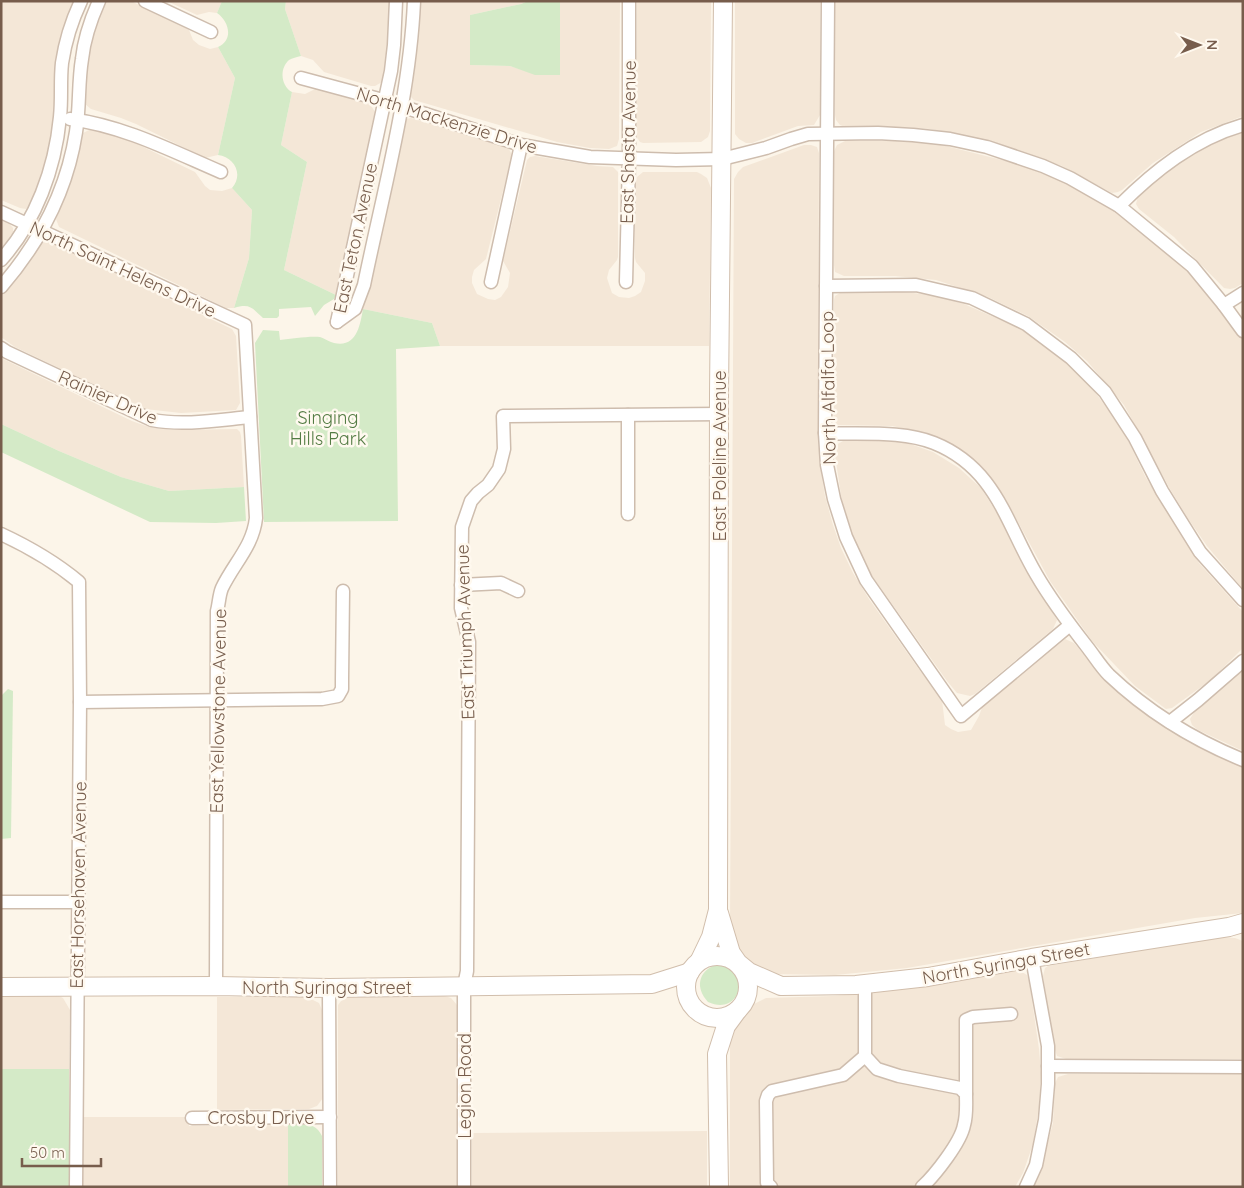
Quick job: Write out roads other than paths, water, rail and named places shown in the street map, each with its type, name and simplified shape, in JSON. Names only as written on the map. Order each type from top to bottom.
[{"type":"main road","name":"East Poleline Avenue","points":[[695,966],[711,937],[718,910],[719,414],[723,1]]},
{"type":"main road","name":"East Poleline Avenue","points":[[718,910],[730,953],[738,963]]},
{"type":"main road","name":"North Syringa Street","points":[[738,963],[749,972],[781,986],[865,984],[928,977],[1032,958],[1238,928]]},
{"type":"main road","points":[[718,1054],[712,1036],[704,1020],[692,1004],[686,986],[695,966],[715,955],[724,956],[738,963],[744,970],[749,986],[748,993],[740,1007],[726,1026],[718,1054],[719,1187]]},
{"type":"main road","name":"North Syringa Street","points":[[1,987],[216,986],[329,988],[652,984],[676,978],[695,966]]},
{"type":"main road","name":"North Syringa Street","points":[[652,984],[692,1004]]},
{"type":"main road","name":"North Syringa Street","points":[[740,1007],[781,986]]},
{"type":"main road","points":[[692,1004],[701,1014],[717,1018],[724,1017],[740,1007]]},
{"type":"street","points":[[1,260],[28,225],[48,178],[60,117],[62,64],[70,32],[81,1]]},
{"type":"street","points":[[1,287],[18,268],[42,232],[64,185],[76,133],[82,58],[93,15],[99,1]]},
{"type":"street","points":[[145,1],[212,32]]},
{"type":"street","name":"East Teton Avenue","points":[[396,1],[394,45],[385,100],[337,322],[355,309],[364,285],[410,57],[414,1]]},
{"type":"street","name":"East Shasta Avenue","points":[[626,282],[629,1]]},
{"type":"street","name":"North Alfalfa Loop","points":[[828,1],[825,434],[827,465],[834,499],[850,546],[866,580],[961,716],[1070,625]]},
{"type":"street","name":"North Mackenzie Drive","points":[[301,78],[385,100],[521,145],[590,157],[722,159],[766,148],[808,134],[913,135],[950,139],[987,147],[1043,166],[1070,178],[1119,206],[1175,250],[1192,266],[1243,331]]},
{"type":"street","points":[[60,117],[128,132],[221,172]]},
{"type":"street","points":[[1119,206],[1143,182],[1172,160],[1214,136],[1243,126]]},
{"type":"street","points":[[491,282],[521,145]]},
{"type":"street","name":"North Saint Helens Drive","points":[[1,212],[245,325]]},
{"type":"street","points":[[826,286],[916,285],[972,298],[1026,324],[1071,358],[1105,392],[1135,438],[1162,491],[1200,552],[1243,600]]},
{"type":"street","points":[[1224,305],[1243,292]]},
{"type":"street","name":"East Yellowstone Avenue","points":[[216,986],[218,612],[221,590],[251,541],[255,532],[256,518],[245,325]]},
{"type":"street","name":"Rainier Drive","points":[[1,348],[152,420],[181,423],[250,417]]},
{"type":"street","name":"East Triumph Avenue","points":[[464,986],[468,971],[469,642],[461,608],[462,527],[471,501],[488,485],[499,469],[504,449],[503,416],[719,414]]},
{"type":"street","points":[[628,415],[628,514]]},
{"type":"street","points":[[825,434],[901,435],[934,443],[964,459],[989,485],[1036,574],[1070,625],[1108,674],[1140,702],[1170,722],[1214,748],[1243,760]]},
{"type":"street","name":"East Horsehaven Avenue","points":[[1,534],[26,546],[79,582],[80,702],[76,1187]]},
{"type":"street","points":[[462,585],[501,583],[518,591]]},
{"type":"street","points":[[80,702],[322,699],[338,696],[342,689],[342,591]]},
{"type":"street","points":[[1170,722],[1243,661]]},
{"type":"street","points":[[1,902],[79,902]]},
{"type":"street","points":[[1026,1187],[1036,1165],[1045,1120],[1048,1066],[1048,1046],[1032,958]]},
{"type":"street","points":[[865,984],[865,1056],[877,1069],[899,1076],[960,1088],[966,1094]]},
{"type":"street","name":"Legion Road","points":[[464,986],[464,1187]]},
{"type":"street","points":[[329,988],[330,1187]]},
{"type":"street","points":[[922,1187],[948,1156],[964,1127],[966,1020],[973,1017],[1011,1014]]},
{"type":"street","points":[[770,1187],[767,1183],[766,1101],[768,1095],[772,1091],[782,1088],[844,1075],[865,1056]]},
{"type":"street","points":[[1048,1066],[1243,1068]]},
{"type":"street","name":"Crosby Drive","points":[[192,1118],[330,1117]]},
{"type":"park label","name":"Singing Hills Park","points":[[328,427]]}]
